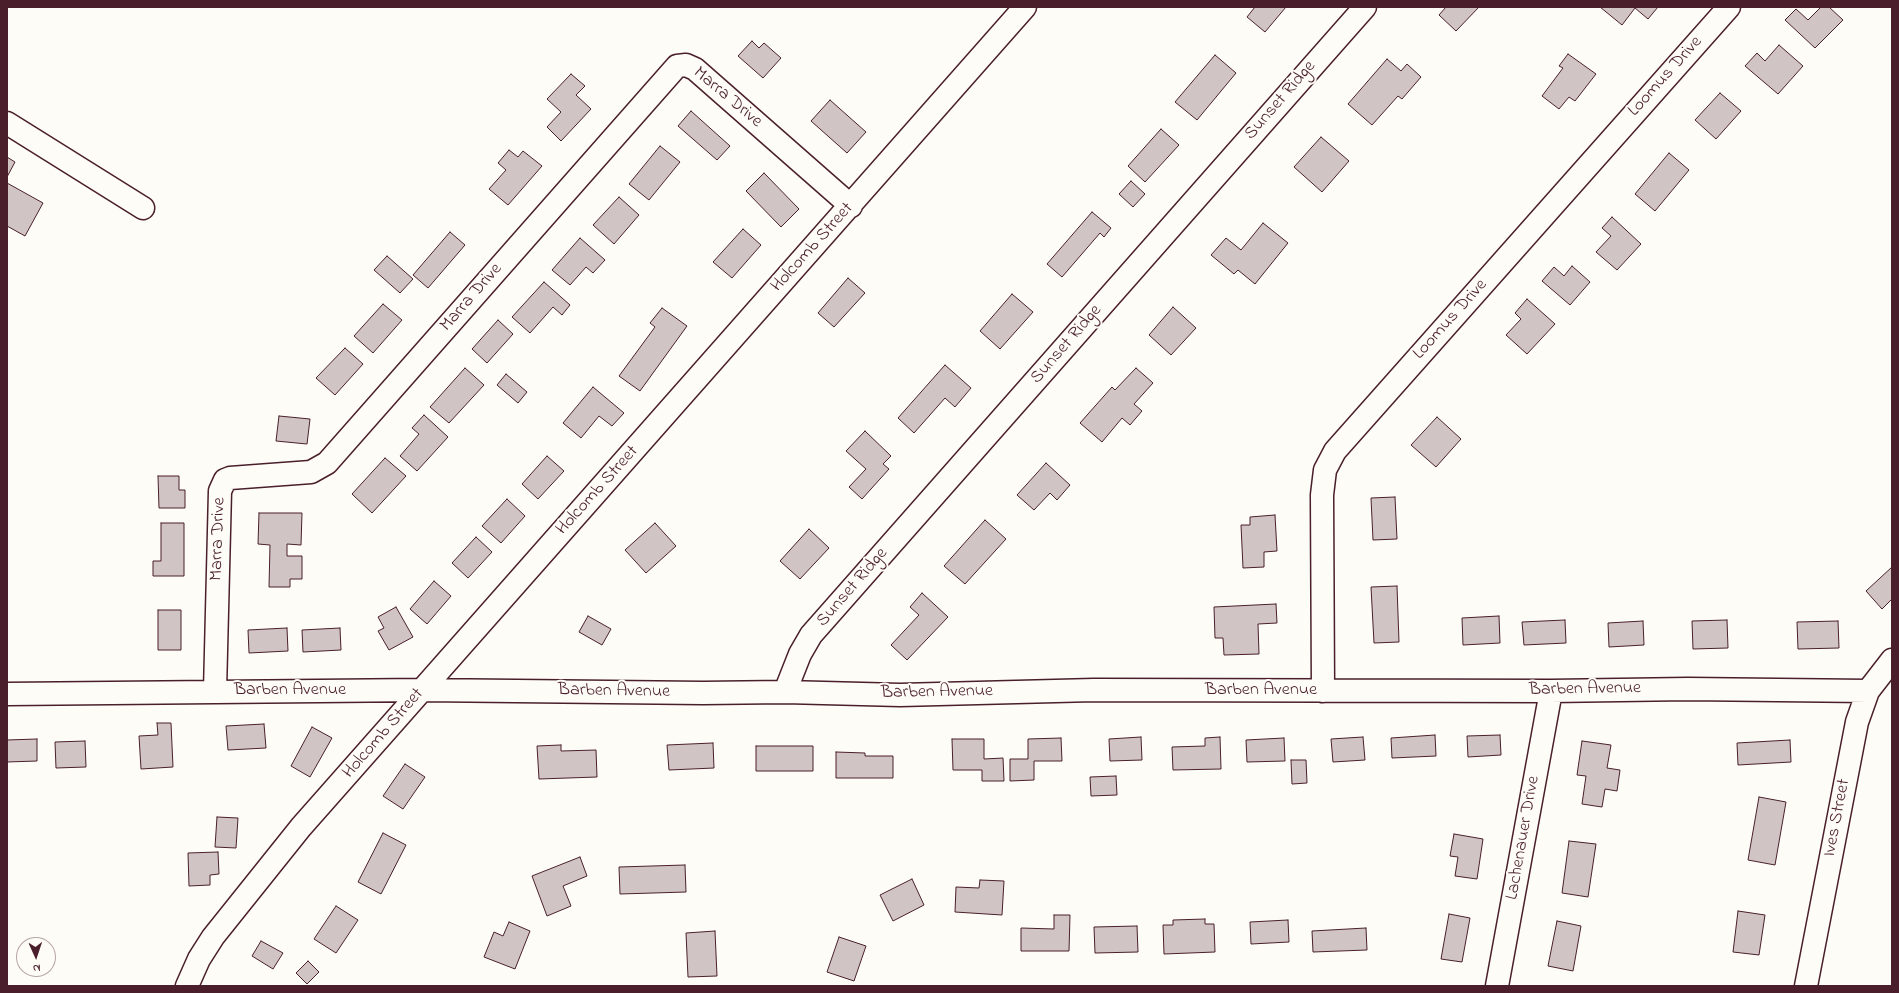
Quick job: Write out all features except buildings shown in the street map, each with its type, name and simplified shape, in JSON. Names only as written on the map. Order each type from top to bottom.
[{"type":"street","name":"Holcomb Street","points":[[187,986],[199,959],[213,937],[301,827],[851,206],[1025,7]]},
{"type":"street","name":"Sunset Ridge","points":[[785,692],[800,654],[811,635],[1365,7]]},
{"type":"street","name":"Loomus Drive","points":[[1323,691],[1322,495],[1325,470],[1335,451],[1729,7]]},
{"type":"street","name":"Marra Drive","points":[[215,691],[220,491],[225,480],[230,478],[310,472],[326,463],[677,66],[686,65],[695,69],[851,206]]},
{"type":"street","points":[[7,123],[143,208]]},
{"type":"street","name":"Ives Street","points":[[1806,986],[1857,722],[1868,691],[1892,660]]},
{"type":"street","name":"Barben Avenue","points":[[7,694],[422,690],[900,694],[1094,690],[1551,691],[1688,688],[1868,691]]},
{"type":"street","name":"Lachenauer Drive","points":[[1497,986],[1551,691]]}]
